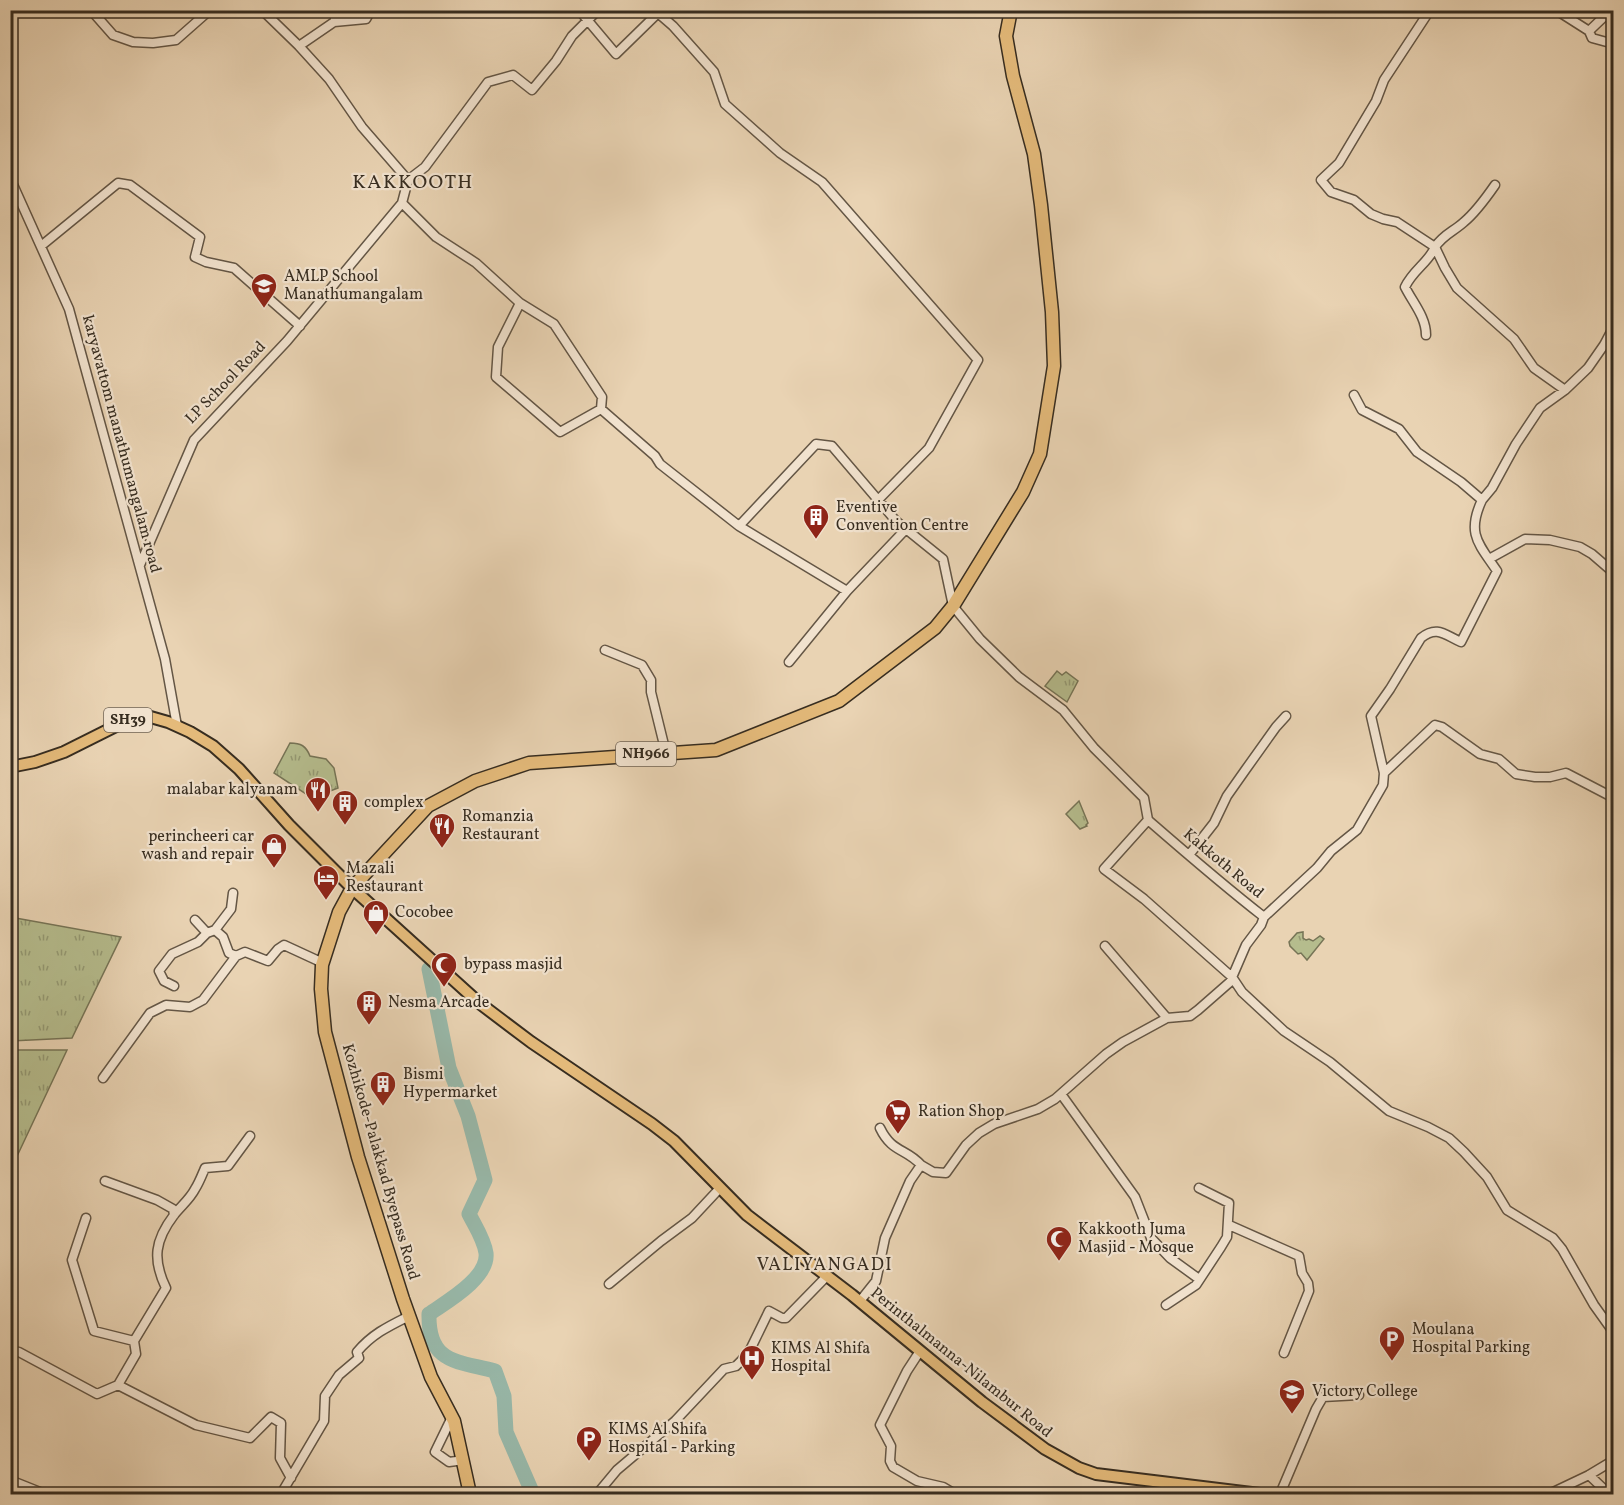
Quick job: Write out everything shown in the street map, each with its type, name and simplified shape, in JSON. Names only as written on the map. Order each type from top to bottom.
[{"type":"highway","name":"Kozhikode-Palakkad Byepass Road","points":[[470,1494],[464,1460],[452,1417],[431,1377],[409,1316],[374,1211],[332,1060],[322,1011],[322,963],[339,912],[352,888],[428,806],[475,781],[529,763],[716,750],[839,701],[935,628],[953,606],[1023,492],[1040,454],[1053,366],[1052,312],[1034,154],[1012,76],[1006,36],[1011,10]]},
{"type":"main road","name":"SH39","points":[[10,767],[35,762],[64,752],[128,720],[147,716],[177,726],[213,746],[239,769],[289,825],[352,888]]},
{"type":"main road","name":"Perinthalmanna-Nilambur Road","points":[[352,888],[478,1002],[531,1042],[674,1141],[747,1215],[786,1247],[860,1301],[1045,1449],[1096,1474],[1260,1494]]},
{"type":"street","points":[[91,10],[113,35],[133,42],[153,43],[176,40],[196,25],[210,10]]},
{"type":"street","points":[[262,10],[299,46],[329,80],[362,127],[408,180]]},
{"type":"street","points":[[334,21],[338,10]]},
{"type":"street","points":[[299,46],[334,21],[366,19],[371,10]]},
{"type":"street","points":[[579,10],[616,54],[658,13],[673,26],[714,72],[725,104],[780,153],[822,182],[978,360],[929,448],[878,500]]},
{"type":"street","points":[[598,10],[572,36],[556,61],[532,90],[513,75],[488,82],[425,167],[408,180],[402,203],[436,237],[476,263],[520,303],[554,324],[602,397],[601,409]]},
{"type":"street","points":[[1430,10],[1384,80],[1376,101],[1339,163],[1321,180],[1331,192],[1354,200],[1371,214],[1397,222],[1435,247],[1444,268],[1457,288],[1515,339],[1534,368],[1565,390]]},
{"type":"street","points":[[1556,10],[1589,31],[1592,38],[1614,44]]},
{"type":"street","points":[[1589,31],[1611,10]]},
{"type":"street","name":"karyavattom manathumangalam road","points":[[10,178],[69,309],[165,659],[177,726]]},
{"type":"street","points":[[41,246],[118,183],[130,185],[200,237],[195,258],[234,268],[300,326]]},
{"type":"street","points":[[1426,336],[1426,328],[1420,317],[1419,308],[1405,287],[1410,276],[1432,255],[1442,236],[1464,223],[1485,201],[1495,185]]},
{"type":"street","name":"LP School Road","points":[[139,565],[194,440],[300,326],[402,203]]},
{"type":"street","points":[[520,303],[498,347],[496,377],[560,432],[601,409]]},
{"type":"street","points":[[1264,917],[1317,868],[1331,850],[1356,830],[1383,785],[1384,773],[1371,716],[1390,690],[1421,638],[1428,632],[1436,630],[1461,642],[1497,571],[1477,541],[1473,529],[1477,510],[1540,408],[1565,390],[1588,368],[1614,326]]},
{"type":"street","points":[[1354,395],[1362,410],[1399,429],[1417,452],[1461,482],[1482,500]]},
{"type":"street","points":[[601,409],[655,456],[660,464],[739,526],[847,591]]},
{"type":"street","points":[[739,526],[816,444],[832,446],[896,521],[943,560],[953,606],[980,639],[1019,677],[1063,710],[1094,748],[1144,798],[1148,820],[1104,869],[1144,899],[1232,977],[1242,992],[1284,1031],[1330,1062],[1389,1111],[1449,1138],[1487,1177],[1507,1210],[1553,1238],[1614,1333]]},
{"type":"street","points":[[789,662],[847,591],[906,529]]},
{"type":"street","points":[[1489,559],[1525,539],[1550,540],[1580,548],[1592,554],[1614,573]]},
{"type":"street","points":[[605,650],[642,665],[651,680],[651,692],[666,753]]},
{"type":"street","points":[[1189,855],[1214,823],[1227,796],[1286,716]]},
{"type":"street","points":[[1384,773],[1435,725],[1442,727],[1480,754],[1499,759],[1516,774],[1542,777],[1566,773],[1614,798]]},
{"type":"street","name":"Kakkoth Road","points":[[880,1128],[890,1144],[933,1172],[946,1173],[966,1145],[979,1133],[994,1124],[1038,1109],[1061,1094],[1106,1054],[1167,1018],[1190,1016],[1230,982],[1246,945],[1261,925],[1264,917],[1206,872],[1148,820]]},
{"type":"street","points":[[174,986],[164,981],[159,971],[172,954],[198,942],[211,932],[231,909],[233,893]]},
{"type":"street","points":[[195,920],[211,932],[223,937],[230,953],[236,956]]},
{"type":"street","points":[[102,1078],[150,1013],[166,1005],[190,1007],[203,1000],[236,956],[245,952],[268,961],[284,945],[322,963]]},
{"type":"street","points":[[1106,946],[1167,1018]]},
{"type":"street","points":[[1061,1094],[1134,1197],[1150,1238],[1170,1258],[1199,1278]]},
{"type":"street","points":[[10,1350],[19,1352],[97,1394],[118,1385],[136,1354],[134,1341],[166,1288],[156,1260],[157,1247],[164,1231],[174,1215],[195,1191],[205,1168],[228,1166],[250,1136]]},
{"type":"street","points":[[860,1301],[876,1281],[885,1238],[910,1182],[921,1165]]},
{"type":"street","points":[[105,1181],[157,1200],[173,1209],[174,1215]]},
{"type":"street","points":[[609,1284],[661,1240],[692,1218],[720,1188]]},
{"type":"street","points":[[1166,1305],[1196,1285],[1227,1237],[1229,1203],[1199,1188]]},
{"type":"street","points":[[86,1218],[72,1260],[94,1331],[134,1341]]},
{"type":"street","points":[[1229,1225],[1299,1256],[1302,1273],[1310,1291],[1284,1353]]},
{"type":"street","points":[[597,1494],[617,1470],[675,1420],[724,1369],[736,1366],[741,1361],[751,1347],[769,1311],[786,1318],[827,1276]]},
{"type":"street","points":[[281,1494],[324,1421],[325,1396],[339,1375],[359,1358],[357,1352],[365,1342],[380,1330],[409,1316]]},
{"type":"street","points":[[920,1351],[907,1371],[880,1425],[891,1446],[890,1461],[893,1467],[917,1481],[943,1487],[955,1494]]},
{"type":"street","points":[[118,1385],[196,1425],[250,1438],[271,1418],[280,1423],[280,1458],[291,1478]]},
{"type":"street","points":[[1280,1494],[1323,1397],[1359,1395]]},
{"type":"street","points":[[452,1417],[435,1452],[449,1462],[464,1460]]},
{"type":"street","points":[[1548,1494],[1589,1475],[1614,1460]]},
{"type":"street","points":[[1589,1475],[1609,1494]]},
{"type":"street","points":[[10,1480],[45,1494]]},
{"type":"green space","points":[[1057,671],[1062,675],[1066,672],[1078,681],[1067,702],[1045,686]]},
{"type":"green space","points":[[290,743],[303,746],[310,756],[326,759],[334,768],[338,788],[312,798],[274,773]]},
{"type":"green space","points":[[1079,801],[1088,823],[1080,829],[1066,814]]},
{"type":"green space","points":[[10,917],[121,937],[72,1038],[11,1041]]},
{"type":"green space","points":[[1303,932],[1303,938],[1306,940],[1313,941],[1320,936],[1324,939],[1307,960],[1290,946],[1289,942],[1297,933]]},
{"type":"green space","points":[[10,1050],[67,1050],[11,1169]]},
{"type":"waterway","points":[[429,969],[449,1068],[468,1116],[485,1180],[469,1214],[486,1253],[485,1262],[474,1280],[429,1314],[430,1330],[434,1343],[448,1358],[495,1371],[504,1396],[506,1432],[533,1494]]},
{"type":"place","name":"AMLP School Manathumangalam","points":[[264,309]]},
{"type":"place","name":"Eventive Convention Centre","points":[[816,540]]},
{"type":"place","name":"malabar kalyanam","points":[[318,813]]},
{"type":"place","name":"complex","points":[[345,826]]},
{"type":"place","name":"Romanzia Restaurant","points":[[442,849]]},
{"type":"place","name":"perincheeri car wash and repair","points":[[274,869]]},
{"type":"place","name":"Mazali Restaurant","points":[[326,901]]},
{"type":"place","name":"Cocobee","points":[[376,936]]},
{"type":"place","name":"bypass masjid","points":[[444,988]]},
{"type":"place","name":"Nesma Arcade","points":[[369,1026]]},
{"type":"place","name":"Bismi Hypermarket","points":[[383,1107]]},
{"type":"place","name":"Ration Shop","points":[[898,1135]]},
{"type":"place","name":"Kakkooth Juma Masjid - Mosque","points":[[1059,1262]]},
{"type":"place","name":"Moulana Hospital Parking","points":[[1392,1362]]},
{"type":"place","name":"KIMS Al Shifa Hospital","points":[[752,1381]]},
{"type":"place","name":"Victory College","points":[[1292,1415]]},
{"type":"place","name":"KIMS Al Shifa Hospital - Parking","points":[[589,1462]]},
{"type":"district","name":"KAKKOOTH","points":[[413,183]]},
{"type":"district","name":"VALIYANGADI","points":[[825,1265]]}]
